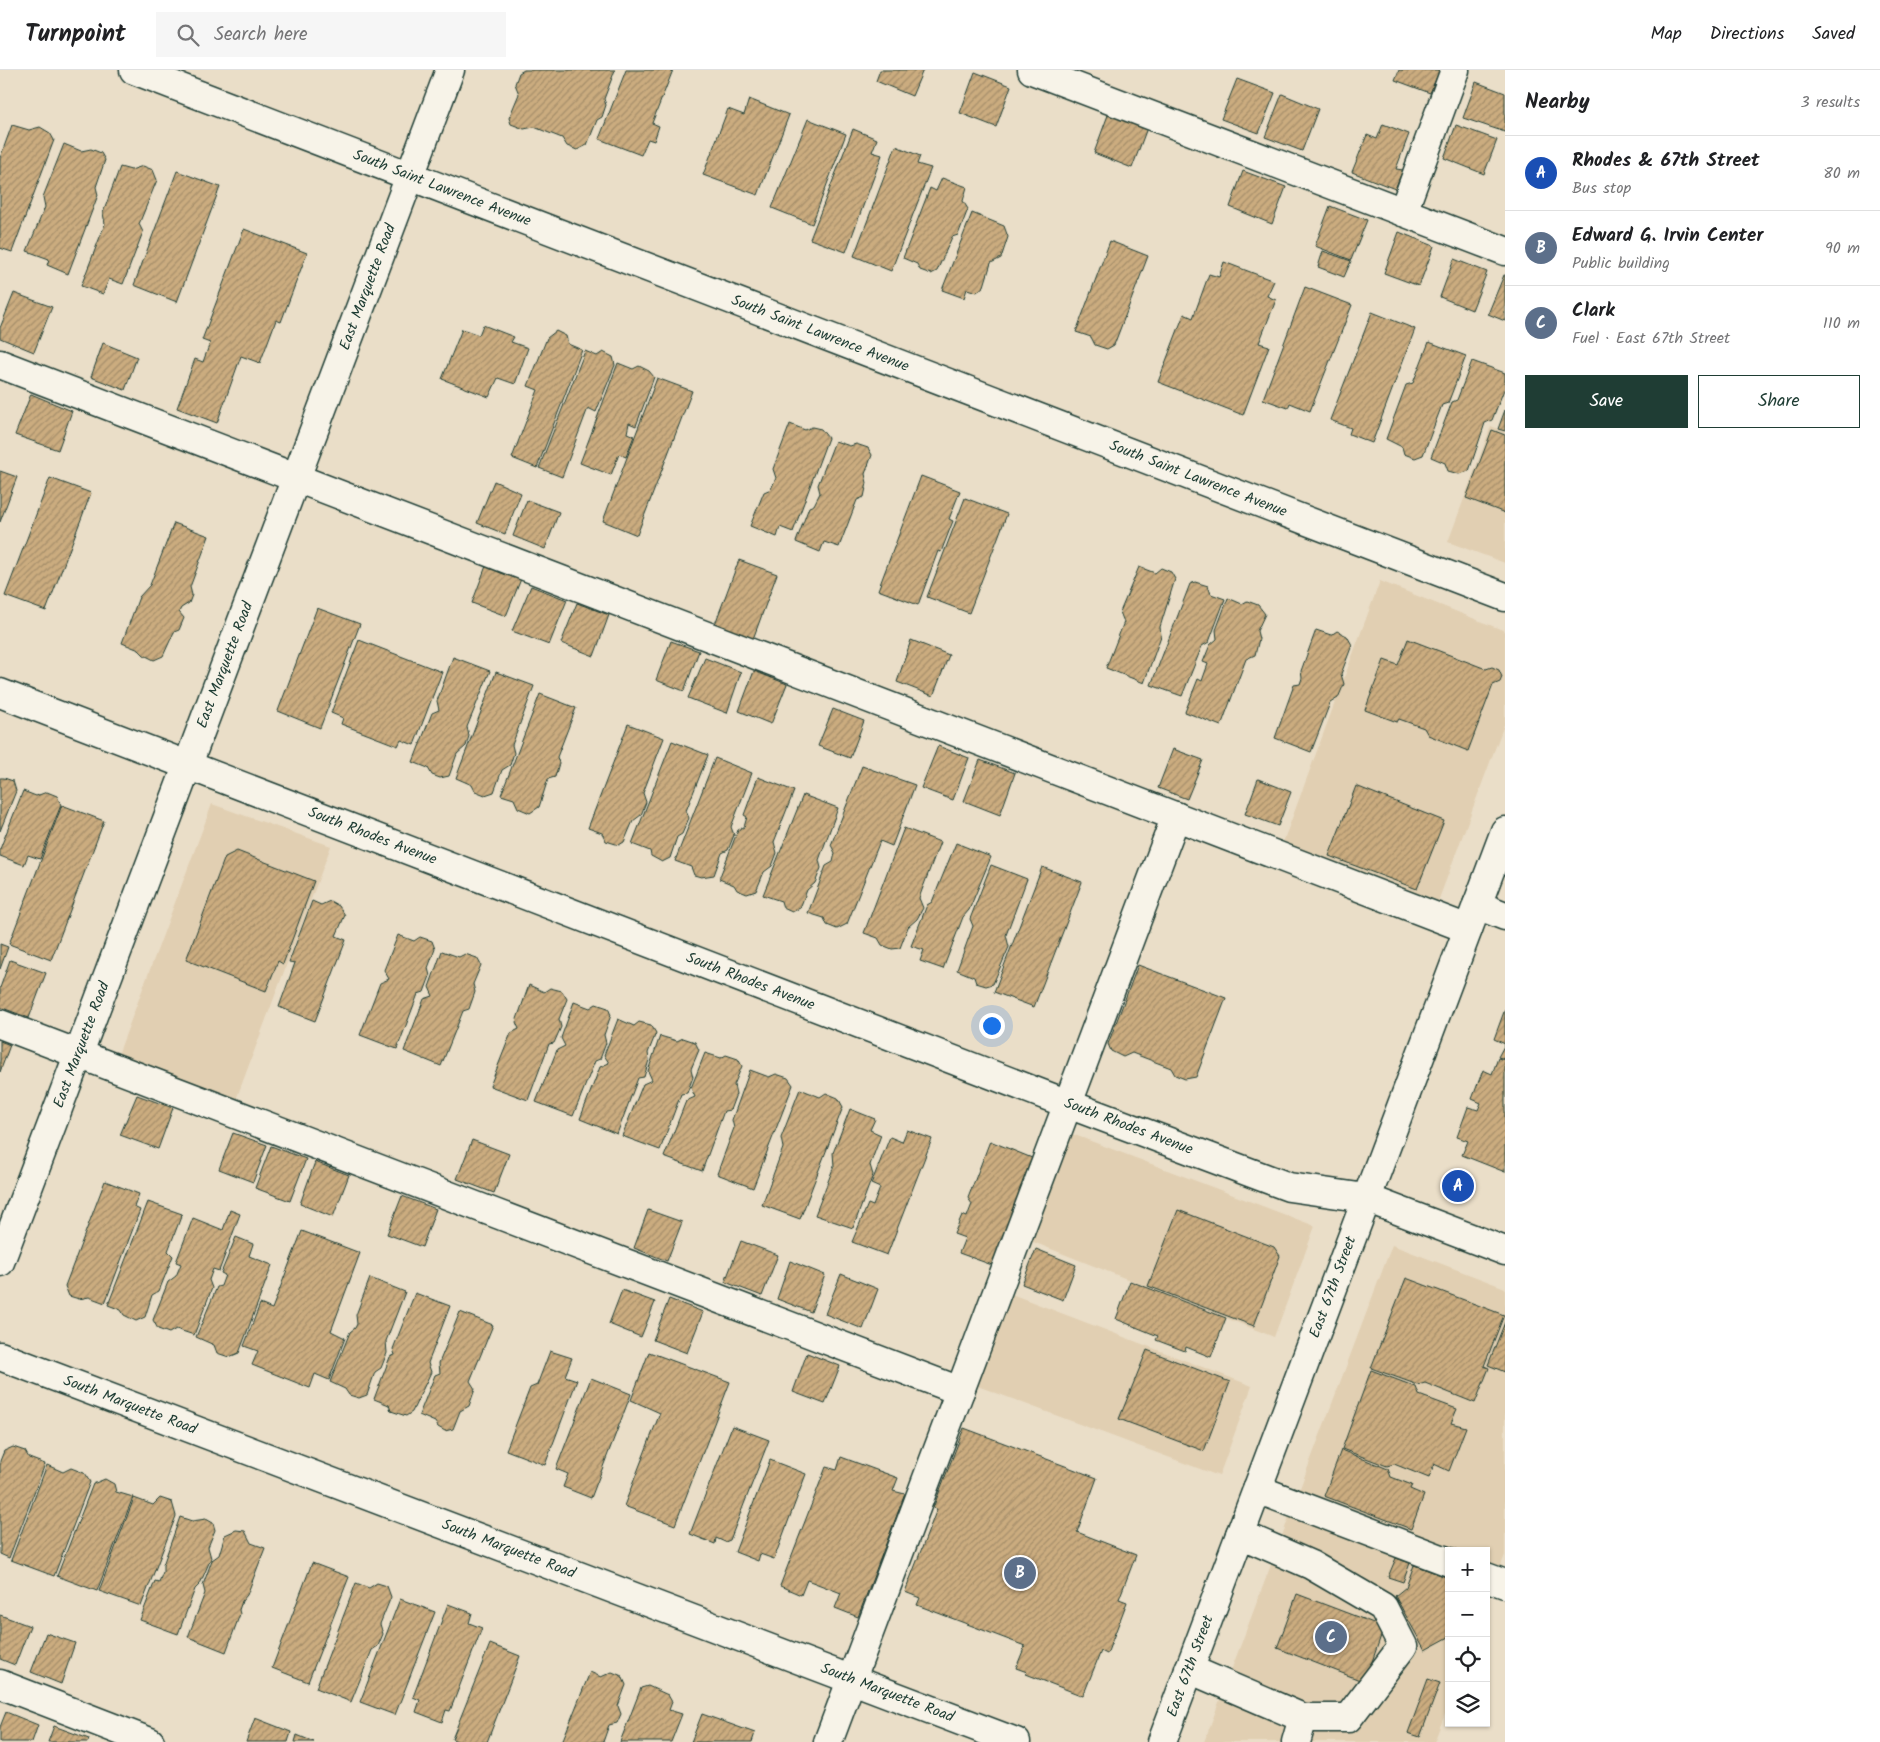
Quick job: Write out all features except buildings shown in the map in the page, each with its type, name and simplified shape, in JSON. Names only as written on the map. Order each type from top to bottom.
[{"type":"street","name":"South Saint Lawrence Avenue","points":[[134,70],[1505,597]]},
{"type":"street","name":"East Marquette Road","points":[[0,1262],[450,70]]},
{"type":"street","points":[[1032,70],[1505,251]]},
{"type":"street","points":[[1402,212],[1455,70]]},
{"type":"street","points":[[0,364],[1176,816],[1473,917],[1505,916]]},
{"type":"street","name":"South Rhodes Avenue","points":[[0,693],[1068,1104],[1289,1187],[1366,1198],[1505,1251]]},
{"type":"street","points":[[828,1742],[1176,816]]},
{"type":"street","name":"East 67th Street","points":[[1162,1742],[1505,831]]},
{"type":"street","points":[[0,1024],[960,1391]]},
{"type":"street","name":"South Marquette Road","points":[[0,1356],[1016,1742]]},
{"type":"street","points":[[1257,1489],[1445,1560]]},
{"type":"street","points":[[1189,1669],[1299,1730],[1348,1718],[1403,1646],[1383,1607],[1311,1565],[1240,1534]]},
{"type":"street","points":[[1490,1578],[1505,1584]]},
{"type":"street","points":[[0,1684],[150,1742]]},
{"type":"shaded area","points":[[1491,426],[1505,432],[1505,563],[1448,542]]},
{"type":"shaded area","points":[[1380,581],[1505,631],[1505,722],[1433,915],[1278,856]]},
{"type":"shaded area","points":[[212,804],[331,846],[231,1113],[113,1068]]},
{"type":"shaded area","points":[[1059,1129],[1315,1226],[1274,1337],[1018,1236]]},
{"type":"shaded area","points":[[1392,1245],[1505,1288],[1505,1555],[1490,1594],[1490,1547],[1445,1547],[1445,1714],[1434,1742],[1204,1742]]},
{"type":"shaded area","points":[[998,1289],[1252,1386],[1219,1476],[964,1381]]},
{"type":"place","name":"Rhodes & 67th Street","points":[[1458,1186]]},
{"type":"place","name":"Edward G. Irvin Center","points":[[1020,1573]]},
{"type":"place","name":"Clark","points":[[1331,1637]]}]
